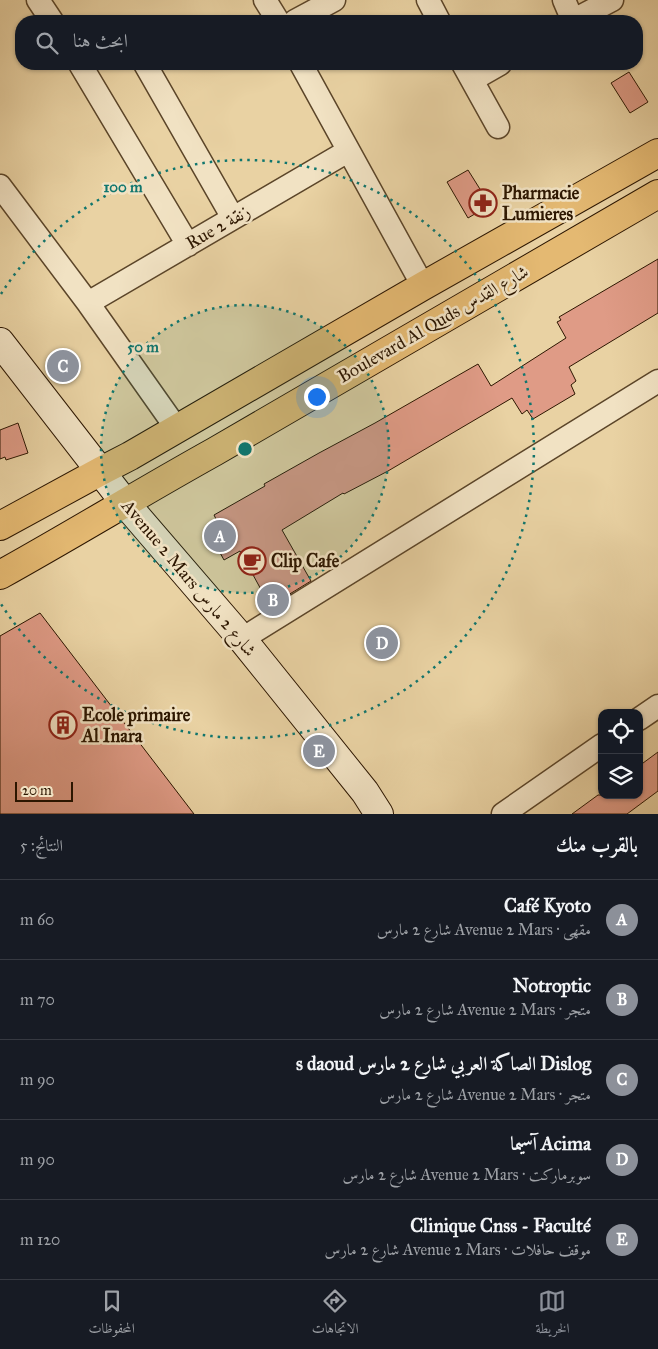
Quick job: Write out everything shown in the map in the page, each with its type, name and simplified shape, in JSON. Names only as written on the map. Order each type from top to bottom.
[{"type":"main road","points":[[0,526],[130,456],[423,286],[658,153]]},
{"type":"main road","name":"Boulevard Al Quds شارع القدس","points":[[0,575],[658,194]]},
{"type":"main road","name":"Avenue 2 Mars شارع 2 مارس","points":[[0,342],[126,503],[242,639],[365,792],[379,814]]},
{"type":"street","points":[[38,0],[48,15]]},
{"type":"street","points":[[265,0],[274,15]]},
{"type":"street","points":[[306,15],[334,0]]},
{"type":"street","points":[[428,0],[436,15]]},
{"type":"street","points":[[564,0],[570,15]]},
{"type":"street","points":[[584,15],[612,0]]},
{"type":"street","points":[[84,70],[188,245]]},
{"type":"street","points":[[147,70],[233,218]]},
{"type":"street","points":[[304,70],[423,286]]},
{"type":"street","points":[[468,72],[498,127]]},
{"type":"street","name":"Rue 2 زنقة","points":[[88,303],[348,152]]},
{"type":"street","points":[[0,186],[88,303],[177,429]]},
{"type":"street","points":[[242,639],[658,381]]},
{"type":"street","points":[[643,716],[658,706]]},
{"type":"street","points":[[503,814],[598,748]]},
{"type":"building","points":[[629,72],[648,102],[630,113],[611,83]]},
{"type":"building","points":[[468,170],[490,205],[468,218],[447,182]]},
{"type":"building","points":[[658,259],[658,313],[569,367],[576,381],[571,385],[575,394],[533,419],[527,410],[522,414],[512,398],[388,471],[343,493],[282,530],[311,581],[270,606],[240,551],[224,560],[207,529],[218,523],[214,515],[265,486],[264,484],[478,364],[491,386],[566,338],[557,322],[561,320],[559,317]]},
{"type":"building","points":[[18,423],[28,453],[6,460],[5,457],[0,459],[0,430]]},
{"type":"building","name":"Ecole primaire Al Inara","points":[[40,613],[194,814],[0,814],[0,636]]},
{"type":"building","points":[[658,752],[658,791],[627,814],[572,814],[598,795],[598,799],[643,799],[643,763]]},
{"type":"place","name":"Pharmacie Lumieres","points":[[483,203]]},
{"type":"place","name":"Dislog الصاكة العربي شارع 2 مارس s daoud","points":[[63,366]]},
{"type":"place","name":"Café Kyoto","points":[[220,536]]},
{"type":"place","name":"Clip Cafe","points":[[252,561]]},
{"type":"place","name":"Notroptic","points":[[273,600]]},
{"type":"place","name":"Acima آسيما","points":[[382,643]]},
{"type":"place","name":"Ecole primaire Al Inara","points":[[63,725]]},
{"type":"place","name":"Clinique Cnss - Faculté","points":[[319,751]]}]
